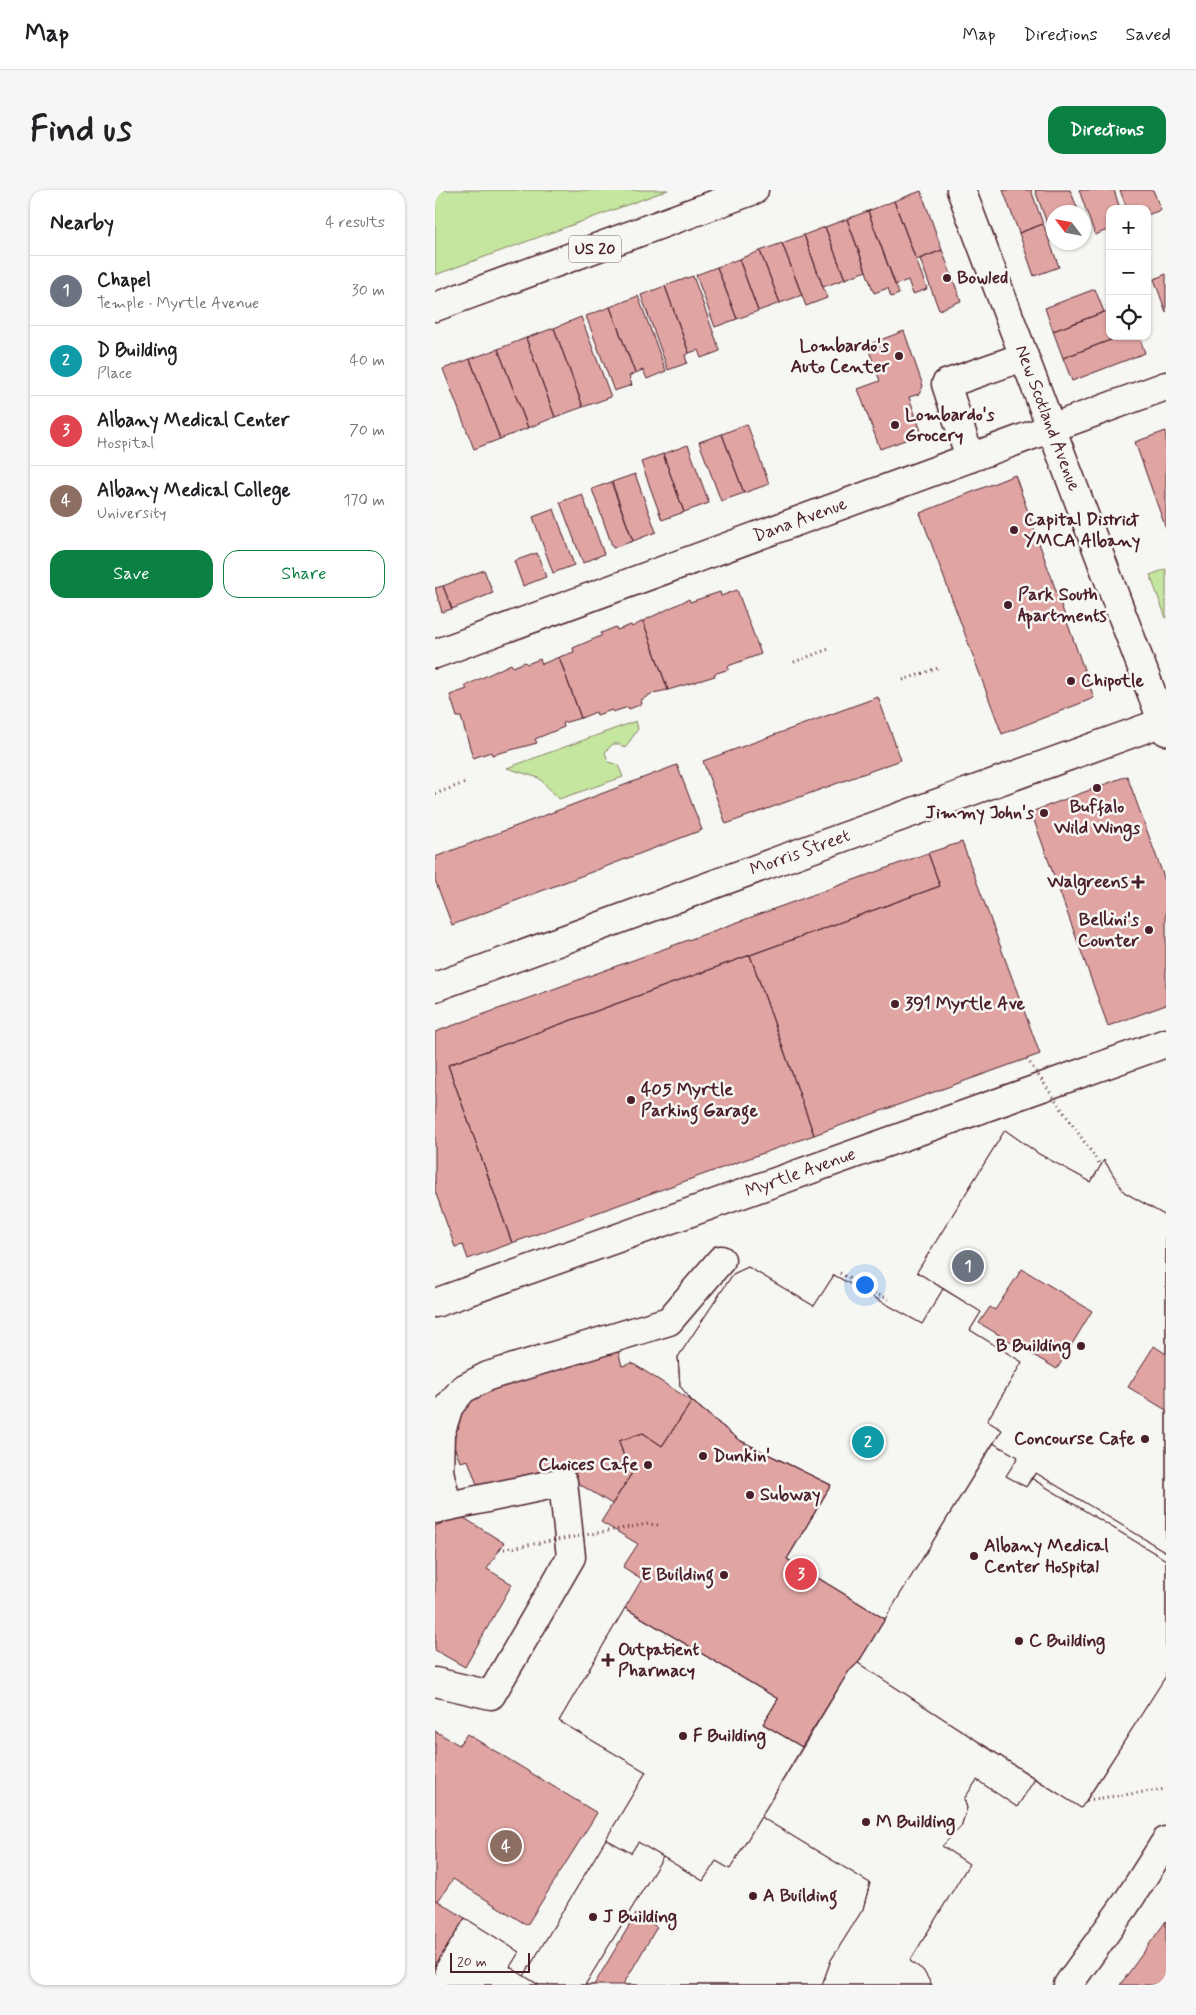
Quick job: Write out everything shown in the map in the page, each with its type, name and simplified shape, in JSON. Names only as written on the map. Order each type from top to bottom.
[{"type":"street","name":"US 20","points":[[435,308],[754,190]]},
{"type":"street","name":"New Scotland Avenue","points":[[961,190],[1050,428],[1165,724]]},
{"type":"street","points":[[970,458],[946,384],[1023,357]]},
{"type":"street","name":"Dana Avenue","points":[[435,654],[1166,386]]},
{"type":"street","name":"Morris Street","points":[[435,988],[780,860],[1165,724]]},
{"type":"street","name":"Myrtle Avenue","points":[[435,1303],[1166,1043]]},
{"type":"street","points":[[435,1682],[491,1696],[571,1557],[563,1482],[441,1507],[439,1471],[440,1434],[449,1406],[463,1389],[489,1376],[669,1321],[721,1260]]},
{"type":"street","points":[[1068,1985],[1126,1904],[1166,1841]]},
{"type":"path","points":[[794,662],[829,649]]},
{"type":"path","points":[[903,680],[938,668]]},
{"type":"path","points":[[435,794],[464,783]]},
{"type":"path","points":[[1027,1058],[1101,1166]]},
{"type":"path","points":[[840,1273],[850,1282],[889,1299]]},
{"type":"path","points":[[499,1550],[648,1524],[659,1525]]},
{"type":"path","points":[[1087,1800],[1166,1789]]},
{"type":"green space","points":[[435,190],[668,190],[435,275]]},
{"type":"green space","points":[[1166,569],[1166,618],[1150,575]]},
{"type":"green space","points":[[636,721],[638,729],[625,748],[619,744],[613,744],[605,752],[608,762],[618,765],[623,777],[559,799],[539,778],[507,768]]},
{"type":"building","points":[[1003,190],[1031,190],[1043,224],[1019,233]]},
{"type":"building","points":[[1035,190],[1070,190],[1076,205],[1046,205],[1046,221]]},
{"type":"building","points":[[1079,190],[1114,190],[1119,205],[1106,205],[1106,231],[1095,235],[1091,224],[1091,205],[1084,205]]},
{"type":"building","points":[[1120,190],[1153,190],[1161,210],[1151,214],[1151,205],[1126,205]]},
{"type":"building","points":[[921,191],[942,250],[916,260],[894,201]]},
{"type":"building","points":[[894,201],[927,289],[913,294],[908,280],[895,285],[868,211]]},
{"type":"building","points":[[868,211],[899,294],[891,297],[888,288],[874,293],[847,219]]},
{"type":"building","points":[[847,219],[866,271],[845,279],[825,227]]},
{"type":"building","points":[[1043,224],[1046,232],[1046,250],[1053,250],[1059,267],[1034,276],[1019,233]]},
{"type":"building","points":[[825,227],[845,279],[823,287],[804,235]]},
{"type":"building","points":[[804,235],[827,298],[806,306],[782,243]]},
{"type":"building","points":[[782,243],[802,295],[780,303],[760,251]]},
{"type":"building","points":[[942,250],[961,301],[939,310],[920,259]]},
{"type":"building","points":[[760,251],[780,303],[758,311],[739,259]]},
{"type":"building","points":[[739,259],[758,311],[737,319],[717,267]]},
{"type":"building","points":[[717,267],[737,319],[715,327],[696,275]]},
{"type":"building","points":[[1166,274],[1166,312],[1154,279]]},
{"type":"building","points":[[693,276],[720,351],[701,358],[698,350],[689,353],[665,286]]},
{"type":"building","points":[[665,286],[689,353],[685,355],[687,363],[668,370],[641,295]]},
{"type":"building","points":[[1095,289],[1104,312],[1053,331],[1045,308]]},
{"type":"building","points":[[638,296],[666,371],[647,379],[643,370],[635,373],[610,307]]},
{"type":"building","points":[[610,307],[635,373],[629,376],[632,385],[614,391],[586,316]]},
{"type":"building","points":[[1106,311],[1106,340],[1110,340],[1063,358],[1053,331]]},
{"type":"building","points":[[581,317],[611,397],[583,407],[554,328]]},
{"type":"building","points":[[554,328],[583,407],[555,417],[526,338]]},
{"type":"building","points":[[904,331],[923,386],[919,394],[909,397],[922,434],[880,449],[858,389],[880,381],[867,345]]},
{"type":"building","points":[[526,338],[555,417],[528,428],[498,349]]},
{"type":"building","points":[[1110,340],[1140,340],[1145,353],[1072,381],[1063,358]]},
{"type":"building","points":[[498,349],[528,428],[500,439],[470,359]]},
{"type":"building","points":[[470,359],[500,439],[474,449],[443,369]]},
{"type":"building","points":[[747,424],[769,484],[744,493],[722,434]]},
{"type":"building","points":[[1166,431],[1166,529],[1135,442]]},
{"type":"building","points":[[722,434],[744,493],[721,501],[699,442]]},
{"type":"building","points":[[688,445],[709,503],[684,512],[663,454]]},
{"type":"building","points":[[663,454],[684,512],[662,520],[641,462]]},
{"type":"building","points":[[635,474],[656,532],[633,541],[612,482]]},
{"type":"building","name":"Park South Apartments","points":[[1015,475],[1094,698],[1002,734],[920,513]]},
{"type":"building","points":[[611,482],[633,541],[613,548],[592,489]]},
{"type":"building","points":[[582,494],[604,554],[583,563],[560,502]]},
{"type":"building","points":[[554,509],[574,565],[553,573],[533,517]]},
{"type":"building","points":[[537,553],[546,577],[523,586],[514,561]]},
{"type":"building","points":[[484,570],[493,593],[452,609],[443,586]]},
{"type":"building","points":[[443,586],[452,609],[442,612],[435,588]]},
{"type":"building","points":[[737,590],[761,654],[728,666],[729,669],[714,674],[715,676],[668,690],[643,621],[689,599],[690,602],[720,592],[721,596]]},
{"type":"building","points":[[643,621],[668,690],[653,693],[641,700],[642,704],[629,709],[628,707],[613,712],[612,710],[597,715],[596,712],[581,718],[559,657],[574,652],[573,648],[601,636],[601,633],[616,627],[617,630],[631,625],[632,627]]},
{"type":"building","points":[[559,657],[581,718],[563,723],[564,727],[535,739],[537,743],[492,755],[491,752],[473,758],[461,717],[457,717],[450,695],[467,689],[465,686],[511,664],[513,667],[540,659],[542,664]]},
{"type":"building","points":[[878,697],[901,760],[726,824],[703,761]]},
{"type":"building","points":[[677,765],[702,830],[452,925],[435,880],[435,857]]},
{"type":"building","points":[[1127,776],[1166,883],[1166,1005],[1108,1026],[1031,812]]},
{"type":"building","name":"391 Myrtle Ave","points":[[962,842],[1040,1054],[814,1135],[750,955],[940,886],[928,853]]},
{"type":"building","points":[[928,853],[940,886],[448,1065],[512,1243],[468,1259],[463,1245],[455,1247],[435,1191],[435,1032]]},
{"type":"building","name":"405 Myrtle Parking Garage","points":[[750,955],[814,1135],[512,1243],[448,1065]]},
{"type":"building","name":"Albany Medical Center Hospital","points":[[1005,1130],[1039,1154],[1091,1182],[1104,1160],[1124,1192],[1166,1216],[1166,1354],[1154,1346],[1128,1387],[1166,1410],[1166,1552],[1036,1473],[1031,1478],[1166,1560],[1166,1676],[1087,1800],[1081,1808],[1035,1779],[1017,1807],[977,1780],[964,1799],[967,1808],[961,1827],[942,1846],[969,1864],[910,1961],[923,1970],[932,1985],[623,1985],[657,1927],[636,1914],[594,1985],[435,1985],[435,1966],[465,1918],[519,1952],[510,1967],[524,1976],[646,1772],[559,1721],[625,1608],[778,1699],[763,1724],[802,1747],[849,1671],[858,1663],[885,1619],[787,1559],[831,1485],[739,1440],[692,1401],[680,1386],[678,1357],[733,1274],[748,1267],[814,1306],[834,1275],[922,1324],[943,1289],[917,1272]],"holes":[[[1022,1269],[1092,1311],[1057,1369],[979,1323],[990,1307],[995,1310]]]},
{"type":"building","name":"B Building","points":[[1005,1130],[1039,1154],[1091,1182],[1104,1160],[1124,1192],[1166,1216],[1166,1552],[1036,1473],[1026,1487],[1006,1476],[1018,1457],[993,1443],[1002,1430],[987,1421],[1022,1362],[970,1330],[981,1312],[917,1272]]},
{"type":"building","points":[[748,1267],[814,1306],[834,1275],[922,1324],[943,1289],[981,1312],[970,1330],[1022,1362],[987,1421],[1002,1430],[885,1619],[787,1559],[831,1485],[739,1440],[692,1401],[680,1386],[678,1357],[733,1274]]},
{"type":"building","points":[[618,1351],[622,1366],[632,1363],[692,1401],[662,1446],[643,1433],[619,1441],[624,1457],[618,1465],[632,1473],[612,1504],[553,1468],[534,1473],[536,1481],[478,1487],[468,1460],[460,1462],[449,1433],[459,1428],[453,1412],[465,1408],[463,1399]]},
{"type":"building","name":"E Building","points":[[692,1401],[739,1440],[831,1485],[787,1559],[885,1619],[858,1663],[849,1671],[802,1747],[763,1724],[778,1699],[625,1608],[642,1579],[623,1567],[638,1544],[601,1522],[632,1473],[618,1465],[624,1457],[619,1441],[643,1433],[662,1446]]},
{"type":"building","name":"C Building","points":[[993,1443],[1018,1457],[1006,1476],[1026,1487],[1031,1478],[1166,1560],[1166,1676],[1081,1808],[858,1663]]},
{"type":"building","points":[[461,1516],[504,1543],[487,1569],[512,1584],[465,1667],[435,1650],[435,1526]]},
{"type":"building","name":"F Building","points":[[625,1608],[778,1699],[763,1724],[802,1747],[730,1869],[716,1861],[703,1881],[638,1842],[631,1853],[606,1839],[646,1772],[559,1721]]},
{"type":"building","name":"M Building","points":[[858,1663],[1035,1779],[1017,1807],[977,1780],[964,1799],[967,1808],[961,1827],[942,1846],[969,1864],[910,1961],[923,1970],[932,1985],[822,1985],[831,1960],[863,1909],[870,1883],[761,1817],[849,1671]]},
{"type":"building","points":[[435,1731],[459,1745],[467,1734],[597,1813],[527,1925],[453,1879],[438,1901],[435,1899]]},
{"type":"building","name":"A Building","points":[[761,1817],[870,1883],[863,1909],[831,1960],[822,1985],[585,1985],[663,1857],[703,1881],[716,1861],[730,1869]]},
{"type":"building","name":"J Building","points":[[606,1839],[631,1853],[638,1842],[663,1857],[585,1985],[539,1985],[524,1976]]},
{"type":"building","points":[[435,1899],[465,1918],[435,1966]]},
{"type":"building","points":[[465,1918],[519,1952],[510,1967],[539,1985],[435,1985],[435,1966]]},
{"type":"building","points":[[1166,1921],[1166,1985],[1120,1985]]},
{"type":"place","name":"Bowled","points":[[947,278]]},
{"type":"place","name":"Lombardo's Auto Center","points":[[899,356]]},
{"type":"place","name":"Lombardo's Grocery","points":[[895,425]]},
{"type":"place","name":"Capital District YMCA Albany","points":[[1014,530]]},
{"type":"place","name":"Park South Apartments","points":[[1008,605]]},
{"type":"place","name":"Chipotle","points":[[1071,681]]},
{"type":"place","name":"Buffalo Wild Wings","points":[[1097,788]]},
{"type":"place","name":"Jimmy John's","points":[[1044,813]]},
{"type":"place","name":"Walgreens","points":[[1138,882]]},
{"type":"place","name":"Bellini's Counter","points":[[1149,930]]},
{"type":"place","name":"391 Myrtle Ave","points":[[895,1004]]},
{"type":"place","name":"405 Myrtle Parking Garage","points":[[631,1100]]},
{"type":"place","name":"Chapel","points":[[968,1266]]},
{"type":"place","name":"B Building","points":[[1081,1346]]},
{"type":"place","name":"Concourse Cafe","points":[[1145,1439]]},
{"type":"place","name":"D Building","points":[[868,1442]]},
{"type":"place","name":"Dunkin'","points":[[703,1456]]},
{"type":"place","name":"Choices Cafe","points":[[648,1465]]},
{"type":"place","name":"Subway","points":[[750,1495]]},
{"type":"place","name":"Albany Medical Center Hospital","points":[[974,1556]]},
{"type":"place","name":"Albany Medical Center","points":[[801,1574]]},
{"type":"place","name":"E Building","points":[[724,1575]]},
{"type":"place","name":"C Building","points":[[1019,1641]]},
{"type":"place","name":"Outpatient Pharmacy","points":[[608,1660]]},
{"type":"place","name":"F Building","points":[[683,1736]]},
{"type":"place","name":"M Building","points":[[866,1822]]},
{"type":"place","name":"Albany Medical College","points":[[506,1846]]},
{"type":"place","name":"A Building","points":[[753,1896]]},
{"type":"place","name":"J Building","points":[[593,1917]]}]
